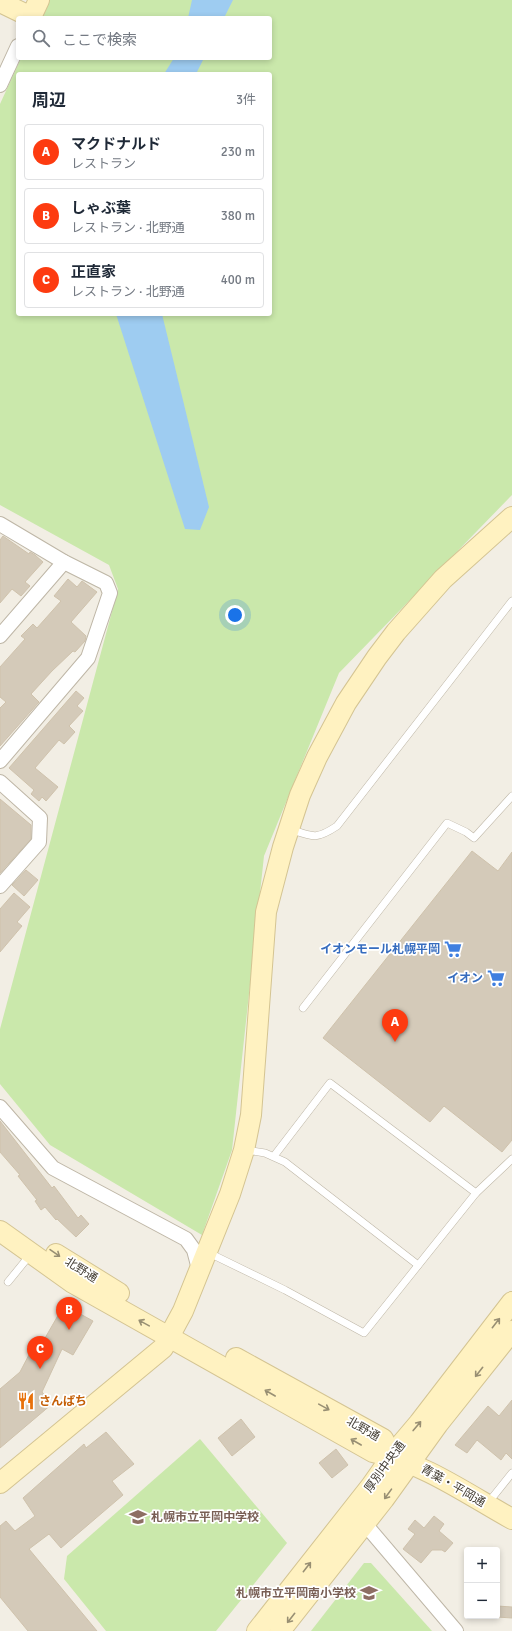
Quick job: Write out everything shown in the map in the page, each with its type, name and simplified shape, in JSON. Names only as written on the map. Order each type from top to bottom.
[{"type":"street","points":[[0,2],[34,12]]},
{"type":"street","points":[[0,85],[4,68],[16,49]]},
{"type":"street","points":[[0,1483],[163,1348],[189,1298],[202,1260],[230,1194],[244,1150],[250,1115],[266,912],[300,795],[317,757],[346,703],[365,672],[396,632],[443,579],[510,522]]},
{"type":"street","points":[[0,524],[64,562],[106,583],[110,593],[88,658],[0,761]]},
{"type":"street","points":[[0,636],[64,562]]},
{"type":"street","points":[[0,782],[40,818],[39,842],[0,886]]},
{"type":"street","points":[[0,1106],[53,1168],[186,1239],[197,1256],[202,1260]]},
{"type":"street","name":"北野通","points":[[0,1215],[78,1269],[172,1330],[373,1452],[392,1456]]},
{"type":"street","name":"北野通","points":[[0,1231],[73,1282],[172,1330]]},
{"type":"street","name":"厚別中央通","points":[[257,1631],[371,1486],[392,1456],[512,1302]]},
{"type":"street","name":"厚別中央通","points":[[280,1631],[365,1524],[438,1424],[512,1331]]},
{"type":"street","name":"青葉・平岡通","points":[[392,1456],[411,1462],[435,1474],[512,1519]]},
{"type":"street","points":[[365,1524],[456,1631]]},
{"type":"lane","points":[[289,829],[309,835],[322,835],[337,826],[512,601]]},
{"type":"lane","points":[[303,1008],[447,823],[466,832],[474,838],[512,796]]},
{"type":"lane","points":[[274,1156],[330,1083],[476,1193]]},
{"type":"lane","points":[[244,1150],[274,1156],[286,1162],[418,1265]]},
{"type":"lane","points":[[202,1260],[286,1290],[364,1332],[476,1193],[510,1164]]},
{"type":"lane","points":[[8,1282],[31,1253]]},
{"type":"lane","points":[[487,1505],[512,1473]]},
{"type":"green space","points":[[47,0],[512,0],[512,495],[339,673],[264,856],[232,1150],[202,1235],[50,1145],[0,1084],[0,1029],[118,589],[109,565],[0,505],[0,104],[20,60],[272,60],[272,16],[40,16]]},
{"type":"green space","points":[[200,1439],[287,1543],[216,1631],[106,1631],[64,1579],[67,1556]]},
{"type":"green space","name":"札幌市立平岡南小学校","points":[[364,1563],[371,1563],[432,1631],[311,1631]]},
{"type":"water","points":[[192,0],[233,0],[225,16],[188,16]]},
{"type":"water","points":[[173,60],[203,60],[197,72],[165,72]]},
{"type":"water","points":[[117,316],[162,316],[209,507],[200,530],[185,529]]},
{"type":"building","points":[[3,536],[29,554],[30,552],[35,555],[43,562],[25,582],[30,586],[21,596],[12,589],[0,603],[0,540]]},
{"type":"building","points":[[68,579],[77,587],[82,581],[97,592],[71,622],[86,636],[85,641],[75,652],[73,651],[52,671],[31,694],[39,702],[0,746],[0,708],[6,702],[0,697],[0,667],[25,639],[21,636],[33,624],[37,628],[61,601],[54,596]]},
{"type":"building","points":[[76,691],[84,698],[77,706],[83,711],[69,726],[75,732],[64,744],[59,740],[35,768],[58,787],[46,801],[42,797],[39,801],[31,794],[34,790],[9,768]]},
{"type":"building","points":[[0,799],[31,825],[31,839],[0,873]]},
{"type":"building","name":"イオンモール札幌平岡","points":[[472,851],[498,871],[512,852],[512,1140],[502,1152],[444,1106],[430,1122],[323,1038]]},
{"type":"building","points":[[26,870],[38,880],[24,896],[12,885]]},
{"type":"building","points":[[14,893],[30,907],[17,922],[22,926],[0,952],[0,909]]},
{"type":"building","points":[[0,1121],[52,1188],[54,1186],[78,1218],[81,1215],[89,1224],[76,1237],[57,1219],[56,1220],[45,1207],[41,1210],[35,1201],[37,1200],[18,1176],[20,1175],[0,1152]]},
{"type":"building","points":[[64,1305],[93,1321],[73,1355],[62,1349],[42,1392],[52,1404],[0,1448],[0,1389],[20,1372],[32,1349],[37,1352]]},
{"type":"building","points":[[512,1400],[512,1459],[506,1453],[501,1460],[477,1440],[467,1453],[455,1445],[488,1406],[499,1416]]},
{"type":"building","points":[[241,1419],[255,1437],[232,1456],[218,1438]]},
{"type":"building","points":[[106,1432],[134,1464],[112,1481],[123,1495],[61,1548],[49,1534],[29,1549],[97,1631],[28,1631],[0,1597],[0,1526],[6,1521],[15,1531],[35,1516],[23,1498],[84,1444],[86,1448]]},
{"type":"building","points":[[336,1449],[348,1465],[332,1478],[319,1463]]},
{"type":"building","points":[[434,1516],[444,1524],[439,1531],[453,1543],[445,1552],[442,1550],[432,1550],[421,1563],[403,1549],[415,1534],[408,1529],[415,1520],[424,1528]]},
{"type":"building","points":[[500,1606],[512,1607],[512,1618],[500,1617]]},
{"type":"place","name":"イオンモール札幌平岡","points":[[453,949]]},
{"type":"place","name":"イオン","points":[[496,978]]},
{"type":"place","name":"マクドナルド","points":[[395,1042]]},
{"type":"place","name":"しゃぶ葉","points":[[69,1330]]},
{"type":"place","name":"正直家","points":[[40,1369]]},
{"type":"place","name":"さんぱち","points":[[26,1401]]},
{"type":"place","name":"札幌市立平岡中学校","points":[[138,1517]]},
{"type":"place","name":"札幌市立平岡南小学校","points":[[369,1593]]}]
